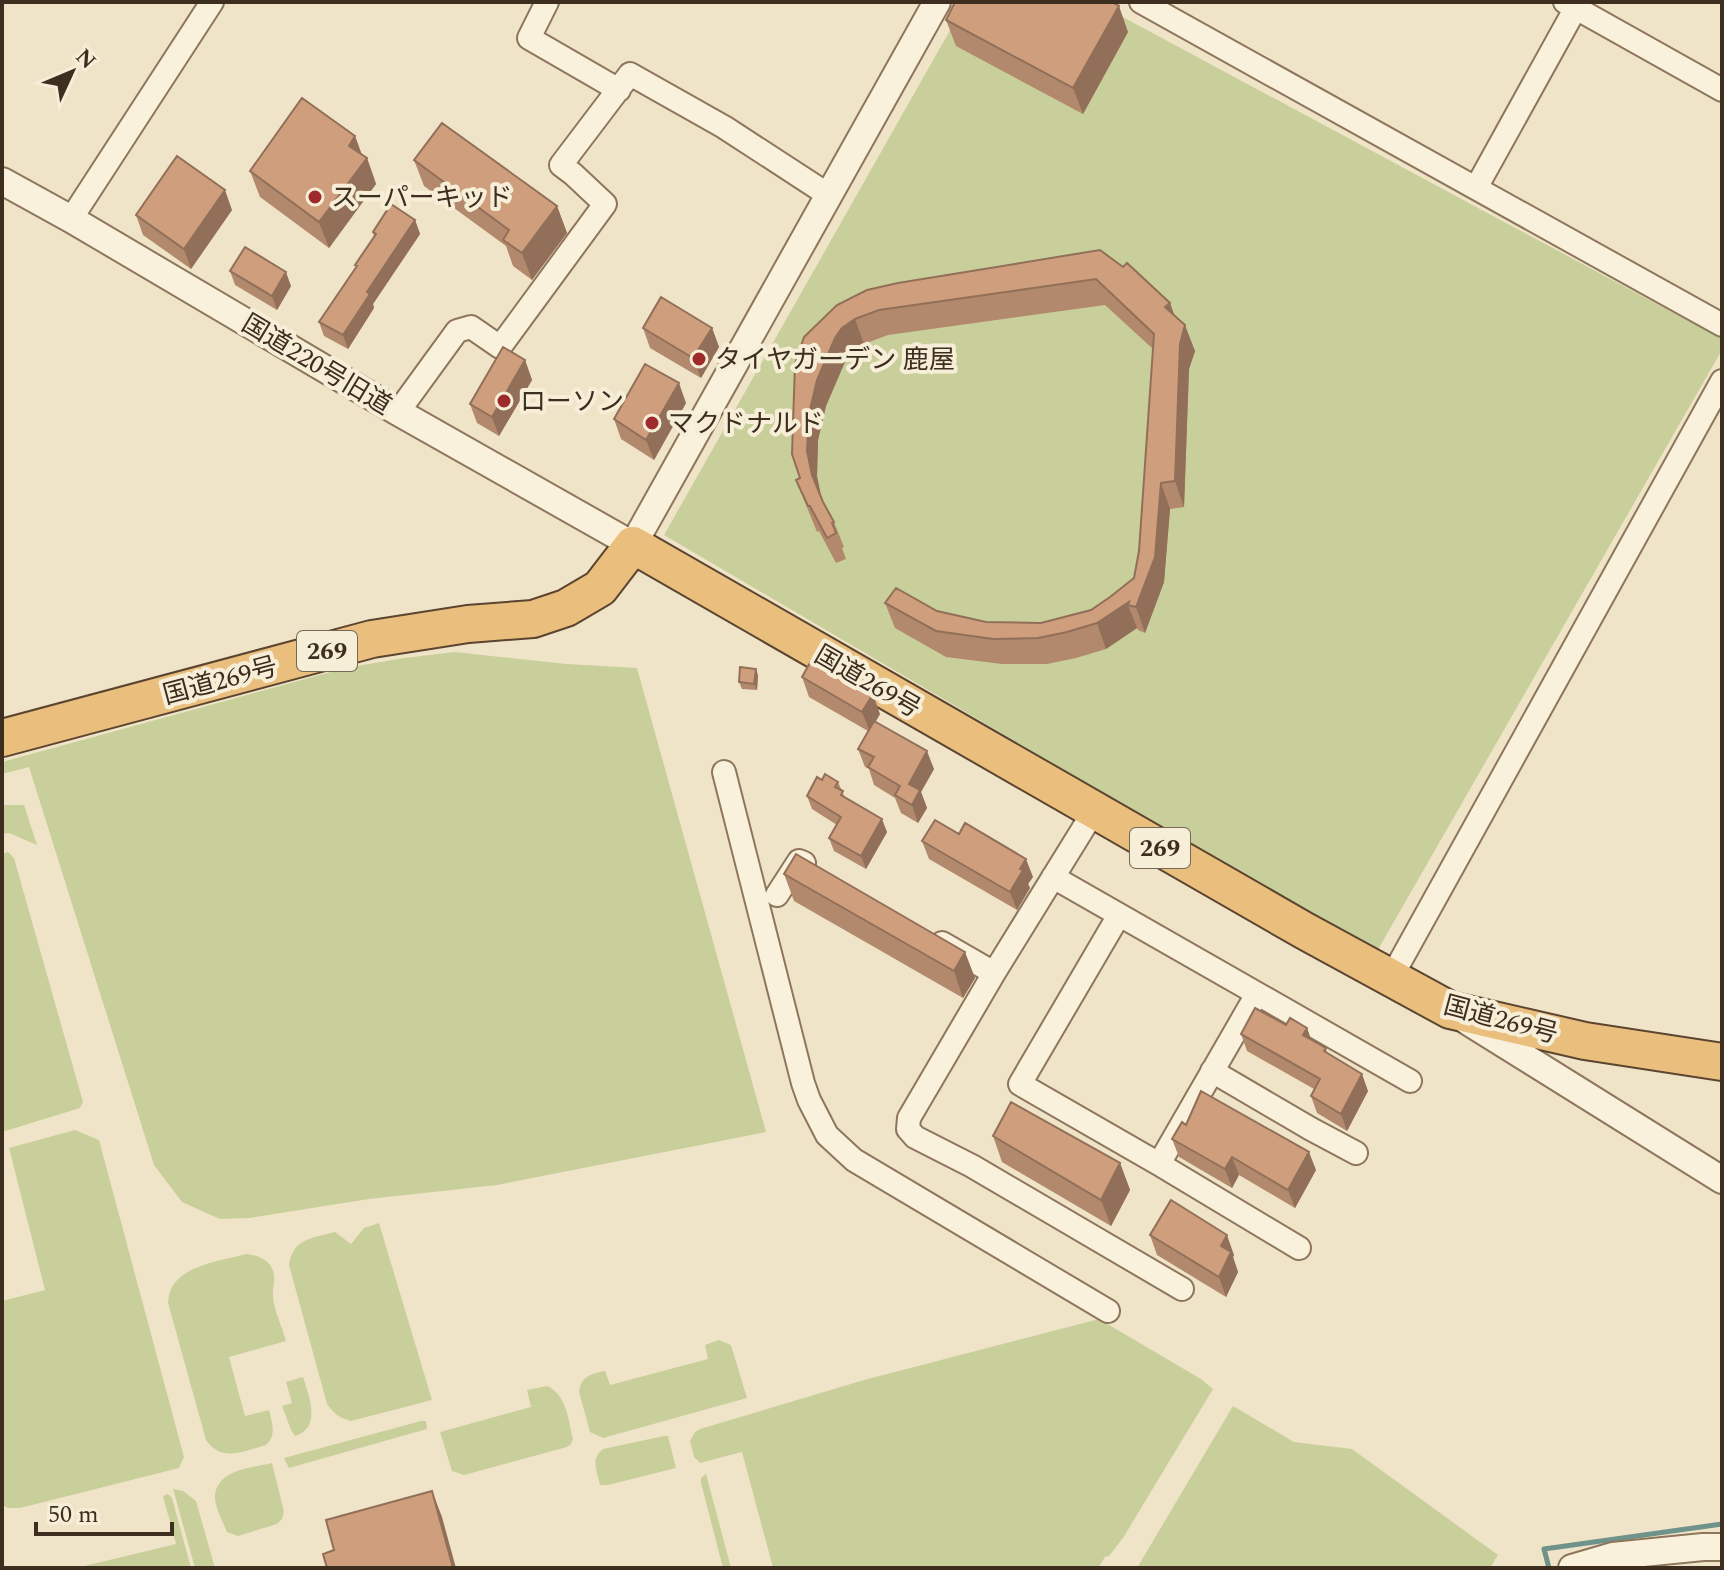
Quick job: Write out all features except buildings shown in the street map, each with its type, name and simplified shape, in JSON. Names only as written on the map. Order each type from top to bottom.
[{"type":"highway","name":"国道269号","points":[[2,738],[372,639],[468,624],[533,619],[566,608],[600,588],[633,545],[1094,811],[1450,1010],[1585,1041],[1722,1062]]},
{"type":"street","points":[[71,219],[212,2]]},
{"type":"street","points":[[547,2],[529,38],[619,90]]},
{"type":"street","points":[[633,545],[937,2]]},
{"type":"street","points":[[1141,2],[1722,325]]},
{"type":"street","points":[[1476,188],[1573,4],[1722,90]]},
{"type":"street","points":[[398,412],[457,331],[471,327],[500,347],[605,204],[561,165],[630,74],[724,127],[830,196]]},
{"type":"street","name":"国道220号旧道","points":[[2,181],[633,545]]},
{"type":"street","points":[[1391,978],[1722,381]]},
{"type":"street","points":[[724,772],[803,1083],[827,1135],[854,1160],[1108,1311]]},
{"type":"street","points":[[1094,811],[909,1118],[908,1129],[915,1137],[972,1166],[1182,1289]]},
{"type":"street","points":[[777,895],[799,861],[825,876]]},
{"type":"street","points":[[1053,877],[1410,1081]]},
{"type":"street","points":[[1119,915],[1020,1084],[1299,1248]]},
{"type":"street","points":[[929,936],[994,973]]},
{"type":"street","points":[[1159,1164],[1257,994]]},
{"type":"street","points":[[1450,1010],[1722,1180]]},
{"type":"street","points":[[1212,1071],[1356,1153]]},
{"type":"street","points":[[1572,1568],[1613,1556],[1722,1547]]},
{"type":"green space","points":[[966,2],[1095,2],[1722,339],[1722,350],[1376,953],[664,535]]},
{"type":"green space","points":[[455,652],[637,668],[766,1132],[497,1185],[369,1199],[249,1218],[220,1219],[182,1202],[154,1165],[29,767],[2,774],[2,762],[345,668]]},
{"type":"green space","points":[[2,802],[4,805],[24,805],[37,845],[9,833],[2,834]]},
{"type":"green space","points":[[8,852],[14,858],[83,1102],[80,1108],[2,1132],[2,854]]},
{"type":"green space","points":[[75,1130],[99,1140],[184,1457],[179,1468],[20,1508],[8,1508],[2,1505],[2,1301],[45,1290],[9,1148]]},
{"type":"green space","points":[[379,1223],[432,1400],[351,1421],[338,1415],[327,1404],[289,1265],[295,1249],[305,1241],[335,1232],[351,1244],[364,1228]]},
{"type":"green space","points":[[246,1254],[260,1257],[271,1266],[276,1313],[286,1341],[229,1357],[245,1416],[269,1410],[273,1429],[266,1445],[226,1453],[212,1447],[206,1440],[168,1303],[170,1291],[185,1273],[209,1263]]},
{"type":"green space","points":[[1099,1319],[1213,1389],[1123,1538],[1098,1568],[773,1568],[742,1452],[700,1463],[694,1457],[690,1441],[700,1429],[864,1380]]},
{"type":"green space","points":[[719,1340],[731,1345],[747,1398],[603,1438],[590,1432],[579,1392],[582,1382],[588,1377],[605,1371],[610,1385],[708,1359],[705,1345]]},
{"type":"green space","points":[[303,1377],[311,1419],[303,1432],[295,1436],[282,1406],[292,1403],[286,1382]]},
{"type":"green space","points":[[547,1386],[559,1395],[566,1408],[573,1439],[571,1444],[464,1475],[452,1471],[440,1432],[531,1407],[527,1390]]},
{"type":"green space","points":[[1233,1406],[1294,1442],[1352,1449],[1498,1555],[1490,1568],[1137,1568]]},
{"type":"green space","points":[[426,1421],[427,1429],[289,1468],[284,1458]]},
{"type":"green space","points":[[668,1436],[676,1468],[600,1485],[596,1461],[603,1449]]},
{"type":"green space","points":[[272,1463],[284,1512],[282,1519],[277,1524],[238,1536],[227,1532],[216,1504],[217,1486],[237,1471]]},
{"type":"green space","points":[[706,1474],[731,1568],[723,1568],[701,1483],[701,1478]]},
{"type":"green space","points":[[173,1489],[183,1491],[196,1501],[215,1568],[195,1568]]},
{"type":"green space","points":[[168,1494],[172,1498],[191,1568],[76,1568],[176,1544],[163,1496]]},
{"type":"waterway","points":[[1549,1568],[1544,1549],[1722,1524]]},
{"type":"place","name":"スーパーキッド","points":[[315,197]]},
{"type":"place","name":"タイヤガーデン 鹿屋","points":[[699,359]]},
{"type":"place","name":"ローソン","points":[[504,401]]},
{"type":"place","name":"マクドナルド","points":[[652,423]]}]
